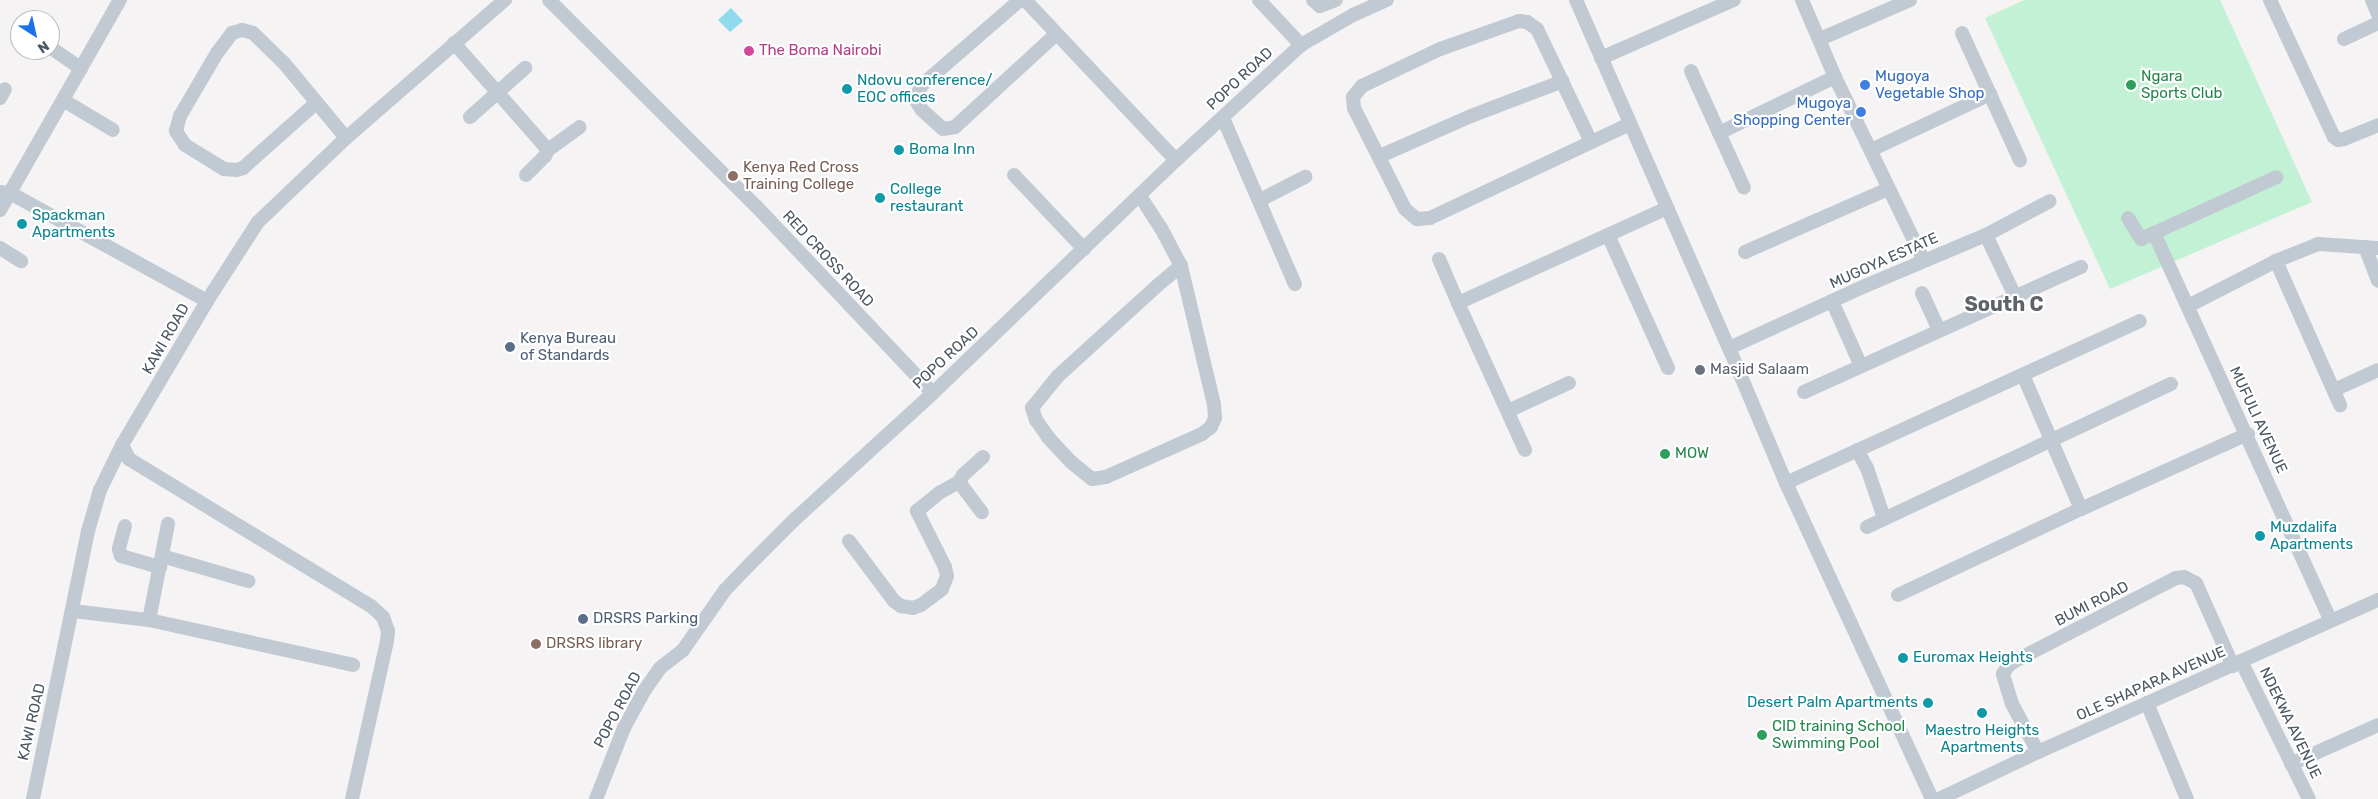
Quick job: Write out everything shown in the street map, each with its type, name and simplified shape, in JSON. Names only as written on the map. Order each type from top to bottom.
[{"type":"street","points":[[0,210],[5,192],[63,100],[120,0]]},
{"type":"street","name":"KAWI ROAD","points":[[33,799],[88,531],[100,490],[122,445],[207,301],[258,222],[346,138],[505,0]]},
{"type":"street","name":"RED CROSS ROAD","points":[[549,0],[756,206],[933,393]]},
{"type":"street","points":[[1020,0],[922,85],[915,99],[927,115],[943,129],[955,127],[1056,34]]},
{"type":"street","points":[[1024,0],[1176,160]]},
{"type":"street","points":[[1259,0],[1302,45]]},
{"type":"street","points":[[1312,0],[1320,6],[1336,0]]},
{"type":"street","name":"POPO ROAD","points":[[596,799],[624,728],[644,691],[660,668],[683,650],[725,590],[794,520],[933,393],[1176,160],[1302,45],[1353,15],[1387,0]]},
{"type":"street","points":[[1576,0],[1730,348],[1786,483],[1932,799]]},
{"type":"street","points":[[1601,58],[1734,0]]},
{"type":"street","points":[[1802,0],[1835,77],[1872,150],[1888,189],[1924,261]]},
{"type":"street","points":[[1820,39],[1910,0]]},
{"type":"street","points":[[2270,0],[2334,137],[2338,140],[2344,139],[2378,125]]},
{"type":"street","points":[[2372,0],[2378,14]]},
{"type":"street","points":[[1591,142],[1537,29],[1527,22],[1519,21],[1440,49],[1362,86],[1353,96],[1354,108],[1380,156],[1405,209],[1417,219],[1424,219],[1591,142],[1630,124]]},
{"type":"street","points":[[2344,39],[2378,23]]},
{"type":"street","points":[[316,103],[243,168],[236,170],[224,169],[184,146],[176,132],[180,116],[227,38],[237,30],[247,30],[259,38],[316,103],[346,138]]},
{"type":"street","points":[[1962,33],[2020,160]]},
{"type":"street","points":[[454,43],[548,150]]},
{"type":"street","points":[[60,54],[81,69]]},
{"type":"street","points":[[470,117],[525,68]]},
{"type":"street","points":[[1691,71],[1744,188]]},
{"type":"street","points":[[1719,132],[1835,77]]},
{"type":"street","points":[[1380,156],[1472,116],[1563,80]]},
{"type":"street","points":[[1872,150],[1990,94]]},
{"type":"street","points":[[63,100],[112,130]]},
{"type":"street","points":[[1222,118],[1260,200],[1295,284]]},
{"type":"street","points":[[526,175],[545,156],[548,150],[580,127]]},
{"type":"street","points":[[1014,175],[1084,249]]},
{"type":"street","points":[[1260,200],[1306,176]]},
{"type":"street","points":[[2128,218],[2138,238],[2141,239],[2277,177]]},
{"type":"street","points":[[1745,252],[1888,189]]},
{"type":"street","points":[[5,192],[207,301]]},
{"type":"street","points":[[1140,196],[1162,228],[1181,266],[1216,412],[1214,422],[1207,432],[1106,477],[1092,479],[1071,462],[1048,437],[1036,420],[1032,408],[1058,376],[1181,266]]},
{"type":"street","name":"MUGOYA ESTATE","points":[[1730,348],[1832,301],[1986,235],[2050,201]]},
{"type":"street","points":[[1458,303],[1667,208]]},
{"type":"street","name":"MUFULI AVENUE","points":[[2154,233],[2248,434],[2331,621]]},
{"type":"street","points":[[1608,234],[1668,368]]},
{"type":"street","points":[[1986,235],[2015,296]]},
{"type":"street","points":[[2188,306],[2276,261],[2318,244],[2373,246],[2378,281]]},
{"type":"street","points":[[0,248],[21,261]]},
{"type":"street","points":[[1439,259],[1526,450]]},
{"type":"street","points":[[2276,261],[2340,405]]},
{"type":"street","points":[[1804,392],[2081,267]]},
{"type":"street","points":[[1922,293],[1939,330]]},
{"type":"street","points":[[1832,301],[1861,366]]},
{"type":"street","points":[[1786,483],[2140,321]]},
{"type":"street","points":[[2334,390],[2378,370]]},
{"type":"street","points":[[2023,375],[2080,509]]},
{"type":"street","points":[[1508,411],[1569,383]]},
{"type":"street","points":[[1867,527],[1929,500],[2171,384]]},
{"type":"street","points":[[1898,595],[2080,509],[2248,434]]},
{"type":"street","points":[[122,445],[129,459],[372,606],[383,617],[388,631],[387,641],[352,799]]},
{"type":"street","points":[[1857,450],[1866,468],[1884,518]]},
{"type":"street","points":[[850,541],[894,601],[902,606],[913,608],[921,605],[942,589],[947,576],[945,567],[917,511],[939,493],[959,482],[963,475],[983,457]]},
{"type":"street","points":[[959,482],[982,512]]},
{"type":"street","points":[[150,620],[168,524]]},
{"type":"street","points":[[125,526],[119,548],[121,556],[161,562],[248,581]]},
{"type":"street","name":"BUMI ROAD","points":[[2038,752],[2012,704],[2003,674],[2008,666],[2015,660],[2176,578],[2184,577],[2196,583],[2237,664]]},
{"type":"street","name":"OLE SHAPARA AVENUE","points":[[1939,799],[2038,752],[2378,600]]},
{"type":"street","points":[[73,611],[150,620],[353,665]]},
{"type":"street","name":"NDEKWA AVENUE","points":[[2237,664],[2309,799]]},
{"type":"street","points":[[2147,703],[2187,799]]},
{"type":"street","points":[[2291,764],[2378,725]]},
{"type":"green space","points":[[2024,0],[2220,0],[2312,202],[2110,289],[1985,18]]},
{"type":"water","points":[[731,8],[743,21],[730,32],[718,20]]},
{"type":"place","name":"The Boma Nairobi","points":[[749,51]]},
{"type":"place","name":"Mugoya Vegetable Shop","points":[[1865,85]]},
{"type":"place","name":"Ngara Sports Club","points":[[2131,85]]},
{"type":"place","name":"Ndovu conference/ EOC offices","points":[[847,89]]},
{"type":"place","name":"Mugoya Shopping Center","points":[[1861,112]]},
{"type":"place","name":"Boma Inn","points":[[899,150]]},
{"type":"place","name":"Kenya Red Cross Training College","points":[[733,176]]},
{"type":"place","name":"College restaurant","points":[[880,198]]},
{"type":"place","name":"Spackman Apartments","points":[[22,224]]},
{"type":"place","name":"Kenya Bureau of Standards","points":[[510,347]]},
{"type":"place","name":"Masjid Salaam","points":[[1700,370]]},
{"type":"place","name":"MOW","points":[[1665,454]]},
{"type":"place","name":"Muzdalifa Apartments","points":[[2260,536]]},
{"type":"place","name":"DRSRS Parking","points":[[583,619]]},
{"type":"place","name":"DRSRS library","points":[[536,644]]},
{"type":"place","name":"Euromax Heights","points":[[1903,658]]},
{"type":"place","name":"Desert Palm Apartments","points":[[1928,703]]},
{"type":"place","name":"Maestro Heights Apartments","points":[[1982,713]]},
{"type":"place","name":"CID training School Swimming Pool","points":[[1762,735]]},
{"type":"district","name":"South C","points":[[2004,304]]}]
